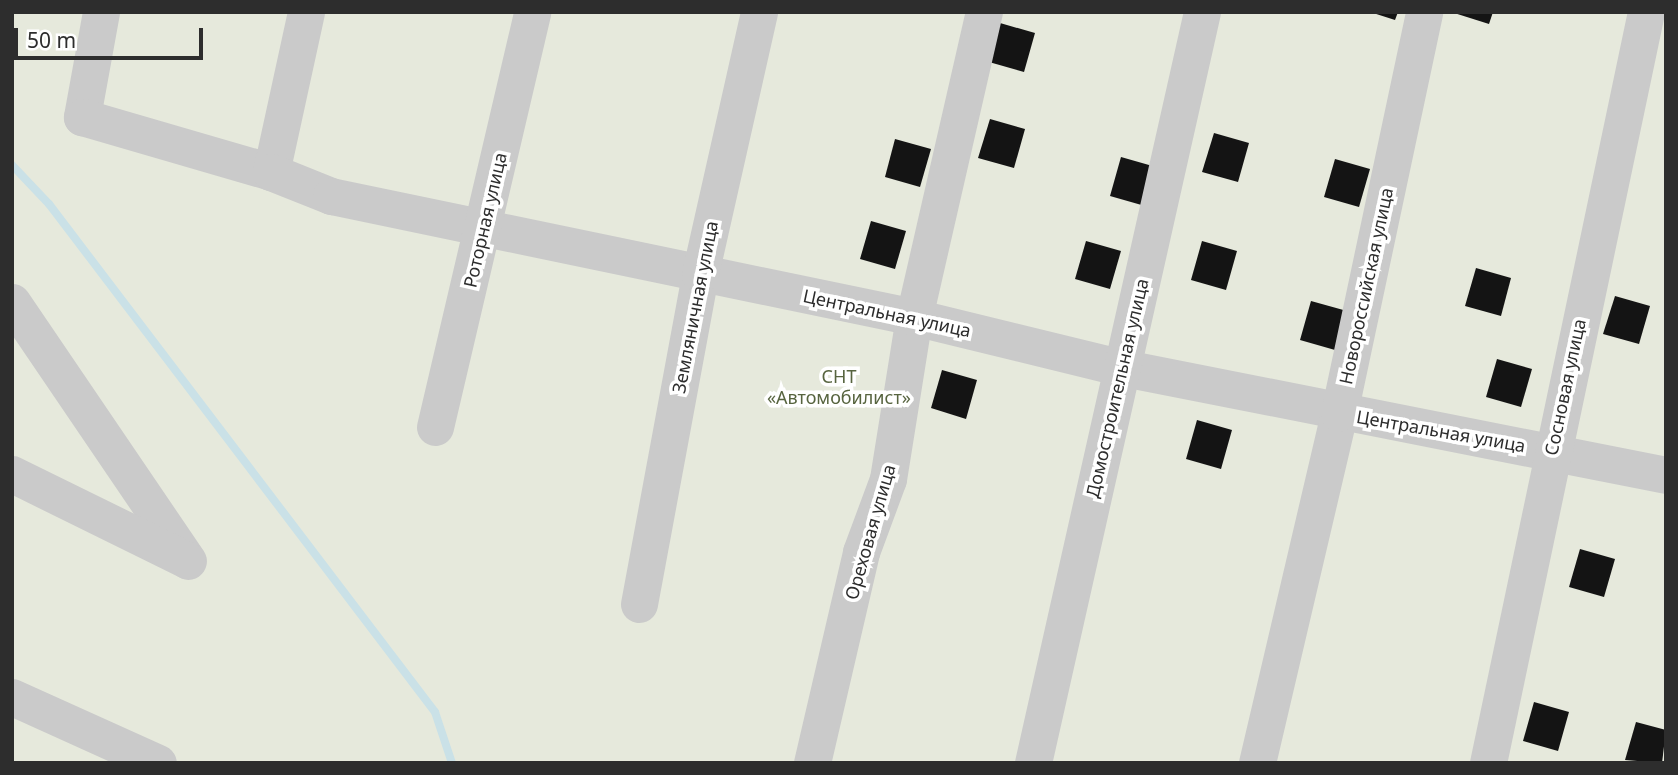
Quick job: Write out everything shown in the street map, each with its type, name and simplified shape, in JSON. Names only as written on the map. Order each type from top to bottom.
[{"type":"street","name":"Центральная улица","points":[[101,12],[82,117],[271,172],[331,196],[914,317],[1124,368],[1666,475]]},
{"type":"street","points":[[271,172],[306,12]]},
{"type":"street","name":"Роторная улица","points":[[435,427],[532,12]]},
{"type":"street","name":"Земляничная улица","points":[[639,604],[701,274],[759,12]]},
{"type":"street","name":"Ореховая улица","points":[[812,763],[861,552],[888,479],[914,317],[984,12]]},
{"type":"street","name":"Домостроительная улица","points":[[1033,763],[1202,12]]},
{"type":"street","name":"Новороссийская улица","points":[[1257,763],[1339,412],[1424,12]]},
{"type":"street","name":"Сосновая улица","points":[[1488,763],[1550,451],[1646,12]]},
{"type":"street","points":[[12,302],[188,561],[12,474]]},
{"type":"street","points":[[12,697],[158,763]]},
{"type":"green space","name":"СНТ «Автомобилист»","points":[[12,12],[1666,12],[1666,763],[12,763]]},
{"type":"building","points":[[1370,12],[1398,12],[1395,20]]},
{"type":"building","points":[[1451,12],[1493,12],[1489,24]]},
{"type":"building","points":[[1000,23],[1035,33],[1024,72],[989,62]]},
{"type":"building","points":[[990,119],[1025,129],[1014,168],[978,158]]},
{"type":"building","points":[[1214,133],[1249,143],[1238,182],[1202,172]]},
{"type":"building","points":[[895,139],[931,149],[920,187],[885,177]]},
{"type":"building","points":[[1121,157],[1156,167],[1145,206],[1110,196]]},
{"type":"building","points":[[1335,159],[1370,169],[1359,207],[1324,197]]},
{"type":"building","points":[[871,221],[906,231],[895,269],[860,259]]},
{"type":"building","points":[[1086,241],[1121,251],[1110,289],[1075,279]]},
{"type":"building","points":[[1202,241],[1237,251],[1226,290],[1191,280]]},
{"type":"building","points":[[1476,268],[1511,278],[1501,316],[1465,306]]},
{"type":"building","points":[[1615,296],[1650,306],[1639,344],[1603,334]]},
{"type":"building","points":[[1311,301],[1347,311],[1335,350],[1300,340]]},
{"type":"building","points":[[1497,359],[1532,369],[1521,407],[1486,397]]},
{"type":"building","points":[[942,370],[977,380],[966,419],[931,408]]},
{"type":"building","points":[[1197,420],[1232,430],[1221,469],[1186,459]]},
{"type":"building","points":[[1580,549],[1615,559],[1604,597],[1569,587]]},
{"type":"building","points":[[1534,702],[1569,712],[1558,751],[1523,741]]},
{"type":"building","points":[[1636,722],[1666,730],[1662,763],[1625,760]]},
{"type":"waterway","points":[[12,165],[49,204],[435,712],[452,763]]}]
